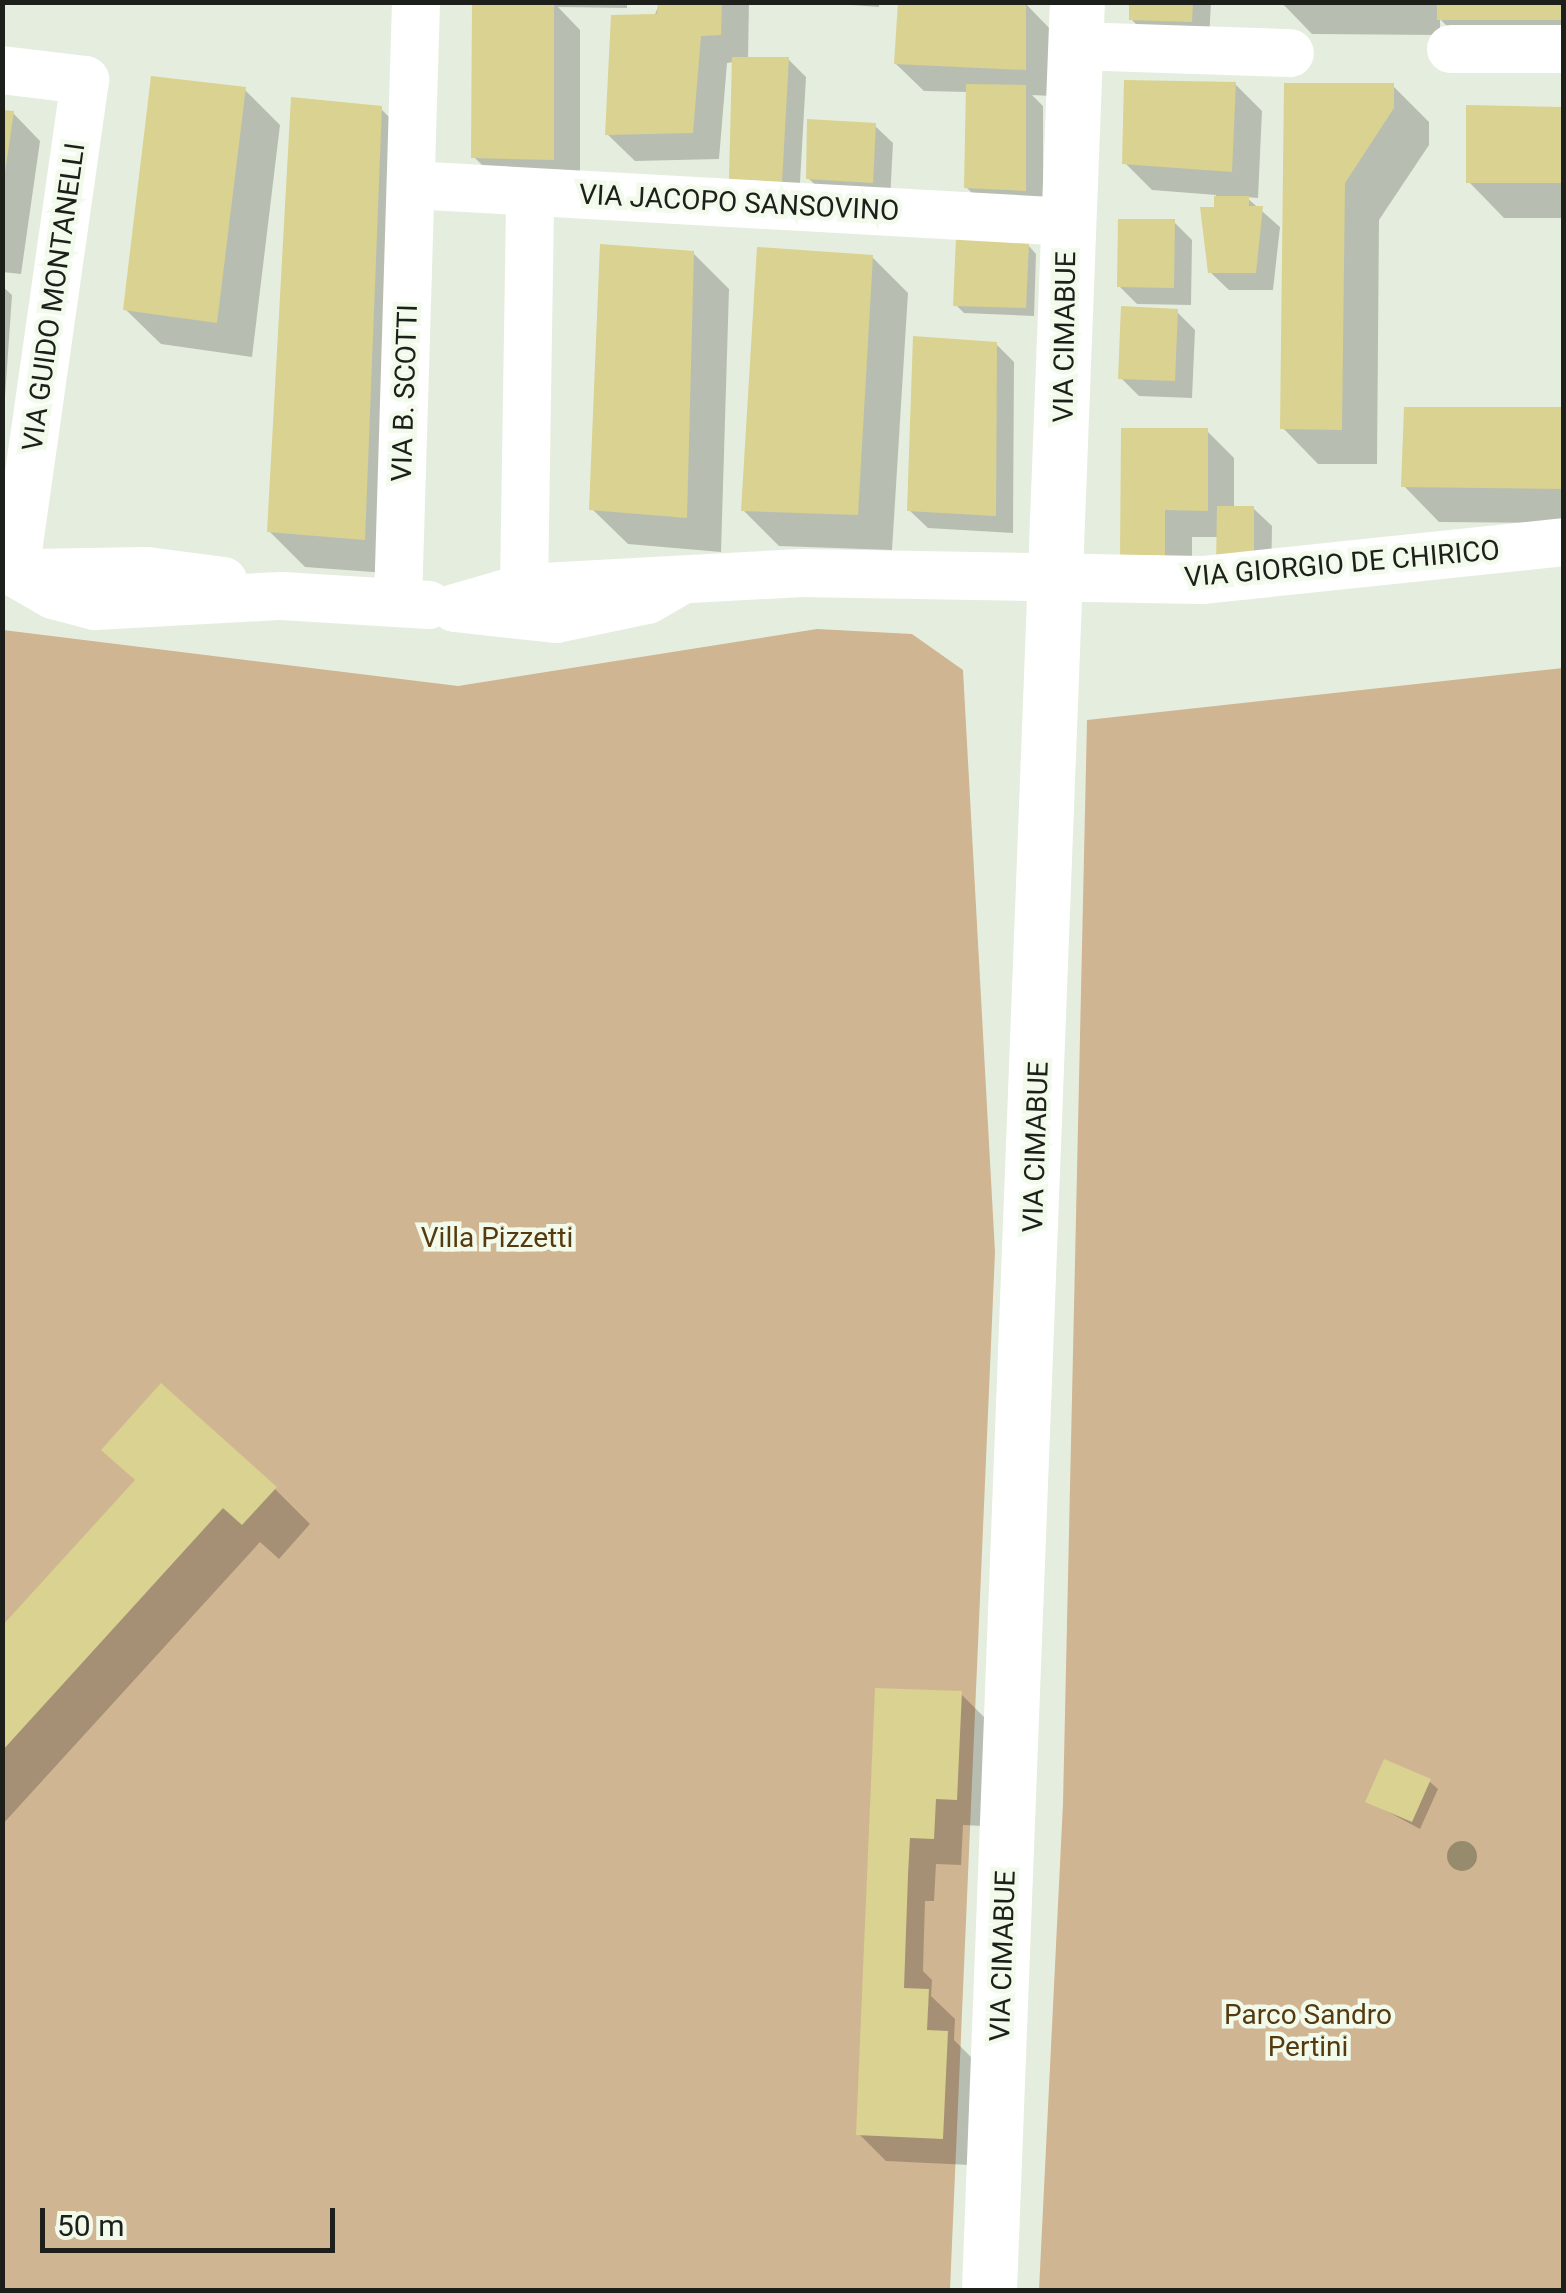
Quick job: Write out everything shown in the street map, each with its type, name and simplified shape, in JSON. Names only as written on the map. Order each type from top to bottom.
[{"type":"main road","name":"VIA CIMABUE","points":[[990,2290],[1059,578],[1076,24]]},
{"type":"street","name":"VIA B. SCOTTI","points":[[398,602],[416,2]]},
{"type":"street","points":[[1076,24],[1290,53]]},
{"type":"street","points":[[1451,49],[1564,49]]},
{"type":"street","name":"VIA GUIDO MONTANELLI","points":[[2,70],[85,80],[9,573]]},
{"type":"street","name":"VIA JACOPO SANSOVINO","points":[[410,185],[1068,222]]},
{"type":"street","points":[[524,588],[530,192]]},
{"type":"street","name":"VIA GIORGIO DE CHIRICO","points":[[455,608],[524,588],[677,583],[802,573],[1203,580],[1342,570],[1564,542]]},
{"type":"street","points":[[9,573],[142,589],[398,602],[556,619],[647,600],[677,583]]},
{"type":"green space","name":"Villa Pizzetti","points":[[817,629],[912,634],[963,670],[995,1252],[950,2290],[3,2290],[3,630],[458,686]]},
{"type":"green space","name":"Parco Sandro Pertini","points":[[1563,668],[1563,2290],[1039,2290],[1063,1803],[1087,720]]},
{"type":"building","points":[[472,2],[554,2],[554,160],[471,158]]},
{"type":"building","points":[[658,2],[722,2],[721,35],[701,36],[693,133],[605,135],[611,15],[657,14]]},
{"type":"building","points":[[898,2],[1026,2],[1026,70],[894,64]]},
{"type":"building","points":[[1129,2],[1193,2],[1192,22],[1129,20]]},
{"type":"building","points":[[1437,2],[1564,2],[1564,20],[1437,20]]},
{"type":"building","points":[[732,57],[789,57],[782,183],[729,179]]},
{"type":"building","points":[[151,76],[246,87],[217,323],[123,310]]},
{"type":"building","points":[[1124,80],[1236,82],[1232,172],[1122,164]]},
{"type":"building","points":[[1284,83],[1394,83],[1394,108],[1345,183],[1342,430],[1280,429]]},
{"type":"building","points":[[966,84],[1026,85],[1026,191],[964,188]]},
{"type":"building","points":[[291,97],[382,106],[365,540],[267,532]]},
{"type":"building","points":[[1466,105],[1564,107],[1564,183],[1466,183]]},
{"type":"building","points":[[2,110],[14,111],[5,173],[2,173]]},
{"type":"building","points":[[807,119],[876,123],[873,183],[806,179]]},
{"type":"building","points":[[1214,196],[1249,196],[1249,206],[1263,206],[1256,273],[1208,273],[1200,207],[1214,207]]},
{"type":"building","points":[[1118,219],[1175,219],[1174,288],[1117,287]]},
{"type":"building","points":[[956,238],[1029,243],[1026,308],[953,306]]},
{"type":"building","points":[[600,244],[694,251],[687,518],[589,510]]},
{"type":"building","points":[[757,247],[873,255],[858,515],[741,511]]},
{"type":"building","points":[[1121,306],[1178,309],[1175,381],[1118,379]]},
{"type":"building","points":[[913,336],[997,342],[996,516],[907,511]]},
{"type":"building","points":[[1404,407],[1564,407],[1564,489],[1401,487]]},
{"type":"building","points":[[1121,428],[1208,428],[1208,511],[1165,510],[1165,560],[1120,560]]},
{"type":"building","points":[[1217,506],[1254,506],[1254,565],[1216,565]]},
{"type":"building","points":[[161,1383],[277,1487],[242,1525],[223,1508],[2,1751],[2,1626],[135,1480],[101,1450]]},
{"type":"building","points":[[875,1688],[962,1691],[957,1800],[936,1799],[934,1839],[910,1838],[908,1875],[904,1988],[929,1989],[927,2030],[948,2031],[943,2139],[856,2135]]},
{"type":"building","points":[[1384,1759],[1431,1779],[1412,1822],[1365,1802]]}]
